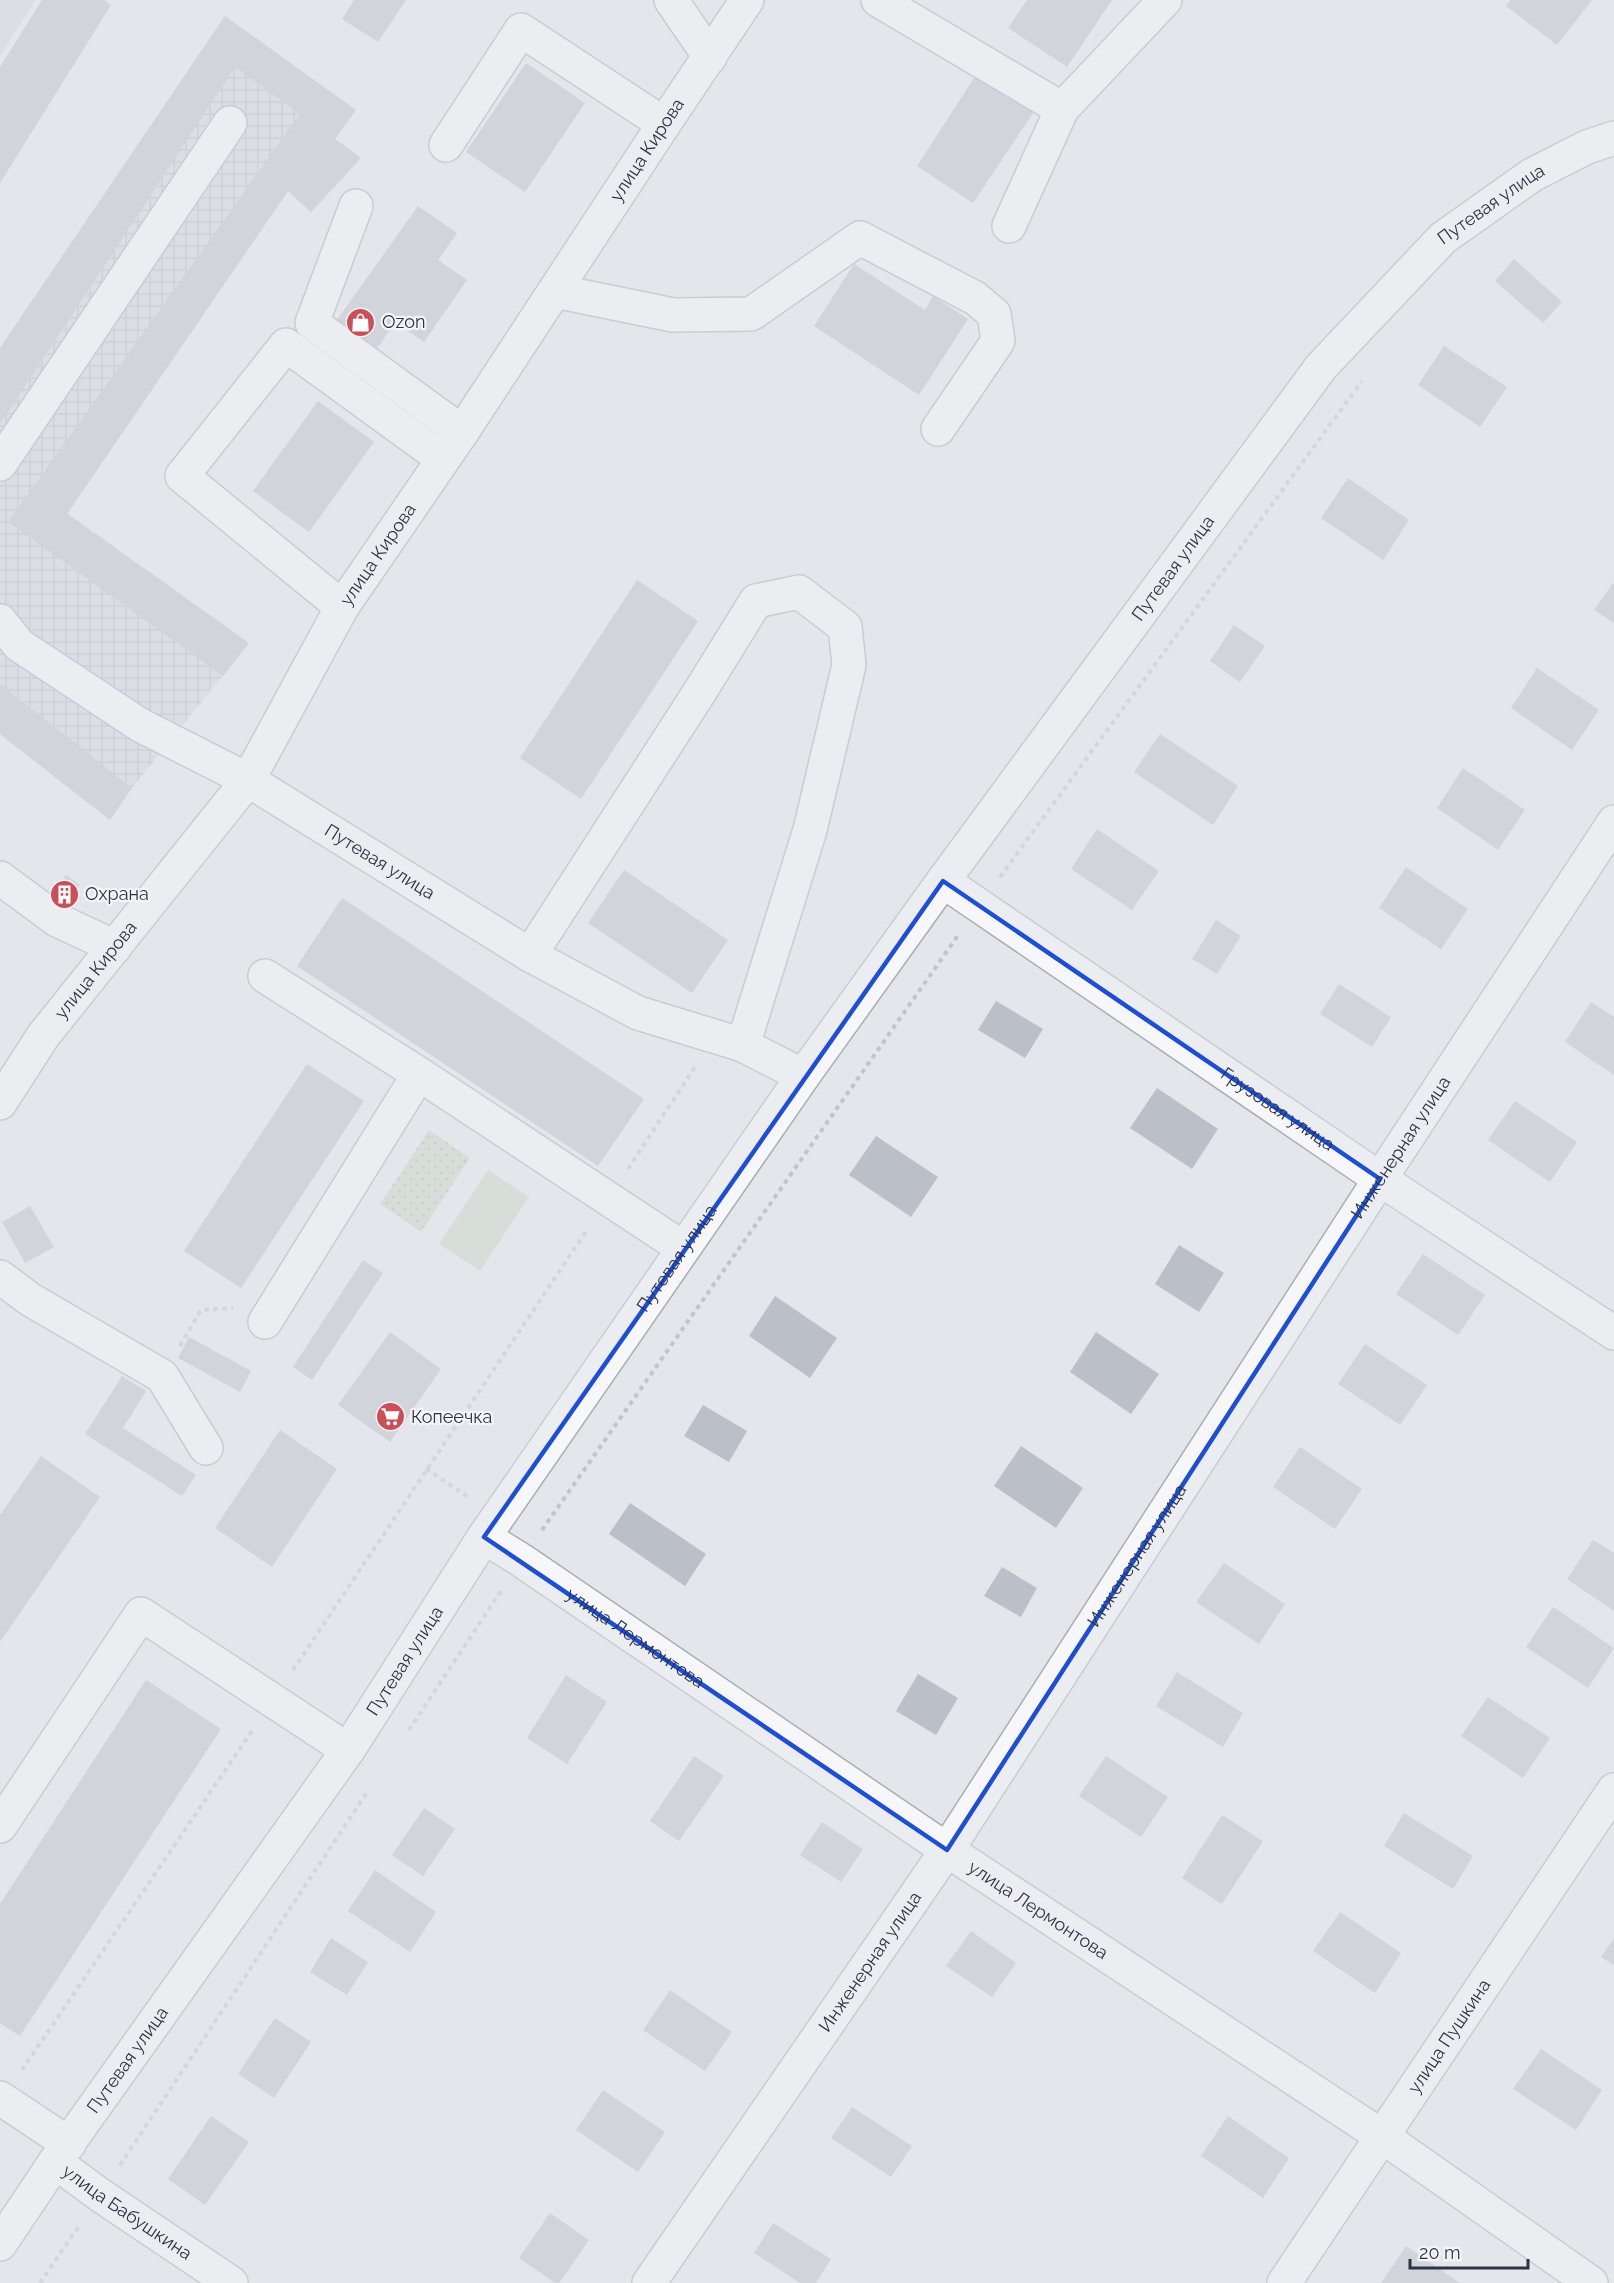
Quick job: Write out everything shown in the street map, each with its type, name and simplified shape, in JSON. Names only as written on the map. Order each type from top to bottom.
[{"type":"street","points":[[671,0],[710,57]]},
{"type":"street","name":"улица Кирова","points":[[0,1103],[43,1036],[249,780],[342,607],[462,432],[747,0]]},
{"type":"street","points":[[878,0],[1062,110]]},
{"type":"street","points":[[1009,226],[1062,110],[1165,0]]},
{"type":"street","points":[[446,145],[521,30],[664,124]]},
{"type":"street","points":[[0,464],[230,123]]},
{"type":"street","name":"Путевая улица","points":[[0,2244],[348,1750],[484,1537],[803,1076],[943,881],[1321,367],[1443,238],[1532,175],[1587,147],[1614,138]]},
{"type":"street","points":[[356,206],[312,323],[462,432]]},
{"type":"street","points":[[555,291],[673,315],[751,314],[860,238],[975,298],[994,314],[998,341],[938,429]]},
{"type":"street","points":[[342,607],[182,476],[286,345],[443,459]]},
{"type":"street","points":[[530,955],[756,601],[799,592],[845,627],[849,665],[810,830],[729,1041]]},
{"type":"street","name":"Путевая улица","points":[[0,621],[20,645],[140,725],[249,780],[530,955],[638,1013],[729,1041],[803,1076]]},
{"type":"street","name":"Инженерная улица","points":[[649,2283],[947,1850],[1380,1179],[1614,822]]},
{"type":"street","points":[[0,879],[57,920],[115,947]]},
{"type":"street","name":"Грузовая улица","points":[[943,881],[1380,1179],[1614,1333]]},
{"type":"street","points":[[265,976],[419,1074],[683,1248]]},
{"type":"street","points":[[270,1314],[419,1074]]},
{"type":"street","points":[[0,1277],[31,1300],[162,1376],[206,1448]]},
{"type":"street","name":"улица Лермонтова","points":[[484,1537],[947,1850],[1383,2137],[1591,2283]]},
{"type":"street","points":[[0,1826],[141,1614],[348,1750]]},
{"type":"street","name":"улица Пушкина","points":[[1284,2283],[1614,1790]]},
{"type":"street","name":"улица Бабушкина","points":[[1,2099],[62,2153],[100,2195],[231,2283]]},
{"type":"path","points":[[403,1738],[521,1560],[979,905],[1365,377]]},
{"type":"path","points":[[1,2099],[273,1700],[608,1199],[729,1041]]},
{"type":"path","points":[[162,1376],[201,1310],[270,1314]]},
{"type":"path","points":[[40,2283],[370,1788]]},
{"type":"highlighted area","points":[[943,881],[1380,1179],[947,1850],[484,1537]]},
{"type":"shaded area","points":[[0,0],[35,0],[0,56]]},
{"type":"shaded area","points":[[225,16],[335,139],[361,158],[311,212],[288,191],[67,513],[249,643],[132,788],[110,820],[0,734],[0,348]]},
{"type":"green space","points":[[429,1130],[470,1158],[421,1232],[380,1204]]},
{"type":"green space","points":[[488,1170],[529,1197],[480,1271],[439,1244]]},
{"type":"building","points":[[42,0],[104,0],[111,5],[0,183],[0,67]]},
{"type":"building","points":[[354,0],[406,0],[378,42],[342,19]]},
{"type":"building","points":[[1027,0],[1112,0],[1067,67],[1008,28]]},
{"type":"building","points":[[1511,0],[1592,0],[1557,45],[1506,6]]},
{"type":"building","points":[[225,16],[356,110],[335,139],[361,158],[311,212],[288,191],[67,514],[249,643],[223,676],[8,522],[300,114],[235,67],[0,424],[0,348]]},
{"type":"building","points":[[526,63],[585,103],[525,192],[466,152]]},
{"type":"building","points":[[978,72],[1035,110],[973,203],[917,166]]},
{"type":"building","points":[[418,206],[457,233],[438,260],[467,280],[424,342],[395,322],[374,353],[334,324]]},
{"type":"building","points":[[1514,259],[1562,302],[1543,323],[1495,281]]},
{"type":"building","points":[[854,264],[925,310],[933,296],[968,319],[919,395],[814,326]]},
{"type":"building","points":[[1444,346],[1507,387],[1480,427],[1418,385]]},
{"type":"building","points":[[318,401],[374,442],[309,532],[253,491]]},
{"type":"building","points":[[1348,478],[1409,520],[1383,560],[1321,518]]},
{"type":"building","points":[[637,580],[698,621],[581,799],[520,758]]},
{"type":"building","points":[[1614,584],[1614,623],[1594,610]]},
{"type":"building","points":[[1234,625],[1265,646],[1240,682],[1210,661]]},
{"type":"building","points":[[1537,668],[1599,710],[1572,750],[1511,708]]},
{"type":"building","points":[[0,684],[132,788],[110,820],[0,734]]},
{"type":"building","points":[[1160,734],[1238,786],[1213,825],[1134,772]]},
{"type":"building","points":[[1463,768],[1525,810],[1498,850],[1437,808]]},
{"type":"building","points":[[1097,829],[1159,871],[1132,910],[1071,869]]},
{"type":"building","points":[[1406,867],[1468,909],[1441,949],[1379,908]]},
{"type":"building","points":[[624,870],[728,940],[692,993],[588,923]]},
{"type":"building","name":"Охрана","points":[[66,875],[80,885],[61,912],[47,902]]},
{"type":"building","points":[[342,898],[644,1099],[598,1166],[297,966]]},
{"type":"building","points":[[1216,920],[1241,936],[1217,974],[1192,959]]},
{"type":"building","points":[[1339,984],[1391,1017],[1372,1047],[1320,1014]]},
{"type":"building","points":[[996,1001],[1043,1029],[1025,1058],[978,1030]]},
{"type":"building","points":[[1591,1002],[1614,1017],[1614,1075],[1565,1042]]},
{"type":"building","points":[[307,1064],[364,1101],[241,1288],[184,1251]]},
{"type":"building","points":[[1157,1088],[1218,1129],[1192,1169],[1130,1128]]},
{"type":"building","points":[[1515,1101],[1577,1142],[1550,1182],[1488,1140]]},
{"type":"building","points":[[876,1136],[938,1177],[911,1217],[849,1175]]},
{"type":"building","points":[[30,1206],[54,1247],[25,1263],[2,1222]]},
{"type":"building","points":[[1179,1245],[1224,1273],[1199,1312],[1155,1284]]},
{"type":"building","points":[[1423,1254],[1485,1295],[1458,1335],[1396,1294]]},
{"type":"building","points":[[363,1260],[383,1273],[312,1380],[293,1367]]},
{"type":"building","points":[[775,1296],[837,1338],[810,1378],[749,1336]]},
{"type":"building","points":[[390,1332],[441,1369],[390,1442],[338,1405]]},
{"type":"building","points":[[1096,1332],[1159,1374],[1131,1414],[1070,1372]]},
{"type":"building","points":[[189,1337],[251,1371],[240,1392],[178,1358]]},
{"type":"building","points":[[1365,1344],[1427,1385],[1400,1425],[1338,1384]]},
{"type":"building","points":[[122,1376],[146,1391],[123,1428],[196,1475],[182,1496],[85,1434]]},
{"type":"building","points":[[703,1405],[747,1431],[729,1462],[684,1436]]},
{"type":"building","points":[[280,1430],[337,1469],[272,1567],[215,1528]]},
{"type":"building","points":[[1021,1446],[1083,1488],[1056,1528],[994,1486]]},
{"type":"building","points":[[1300,1447],[1362,1489],[1335,1529],[1273,1487]]},
{"type":"building","points":[[41,1456],[100,1497],[0,1642],[0,1515]]},
{"type":"building","points":[[630,1503],[706,1554],[685,1586],[609,1534]]},
{"type":"building","points":[[1593,1540],[1614,1553],[1614,1611],[1567,1579]]},
{"type":"building","points":[[1224,1563],[1285,1604],[1259,1644],[1196,1602]]},
{"type":"building","points":[[1002,1567],[1037,1588],[1021,1617],[984,1596]]},
{"type":"building","points":[[1553,1607],[1614,1648],[1588,1688],[1526,1647]]},
{"type":"building","points":[[1177,1672],[1243,1713],[1223,1747],[1156,1706]]},
{"type":"building","points":[[918,1674],[958,1698],[936,1735],[896,1711]]},
{"type":"building","points":[[566,1675],[607,1702],[567,1764],[527,1738]]},
{"type":"building","points":[[146,1680],[221,1729],[20,2036],[0,2023],[0,1904]]},
{"type":"building","points":[[1488,1697],[1550,1738],[1523,1778],[1461,1736]]},
{"type":"building","points":[[694,1756],[724,1776],[679,1841],[650,1821]]},
{"type":"building","points":[[1106,1756],[1168,1797],[1141,1837],[1079,1796]]},
{"type":"building","points":[[424,1808],[455,1829],[423,1876],[392,1855]]},
{"type":"building","points":[[1404,1813],[1473,1856],[1453,1889],[1384,1846]]},
{"type":"building","points":[[1222,1815],[1263,1841],[1222,1904],[1182,1878]]},
{"type":"building","points":[[822,1822],[863,1849],[841,1882],[800,1855]]},
{"type":"building","points":[[375,1870],[436,1912],[410,1952],[348,1911]]},
{"type":"building","points":[[1340,1912],[1401,1953],[1375,1993],[1313,1951]]},
{"type":"building","points":[[971,1931],[1016,1963],[992,1997],[946,1966]]},
{"type":"building","points":[[331,1938],[368,1962],[347,1995],[310,1972]]},
{"type":"building","points":[[1614,1938],[1614,1965],[1601,1957]]},
{"type":"building","points":[[670,1990],[732,2032],[705,2071],[643,2030]]},
{"type":"building","points":[[275,2018],[311,2042],[274,2098],[238,2074]]},
{"type":"building","points":[[1541,2049],[1602,2090],[1576,2130],[1513,2089]]},
{"type":"building","points":[[603,2090],[665,2132],[638,2172],[576,2130]]},
{"type":"building","points":[[852,2107],[912,2146],[891,2177],[831,2138]]},
{"type":"building","points":[[211,2116],[249,2142],[205,2205],[168,2179]]},
{"type":"building","points":[[1228,2116],[1289,2158],[1263,2198],[1201,2156]]},
{"type":"building","points":[[550,2213],[589,2240],[559,2283],[555,2283],[519,2258]]},
{"type":"building","points":[[773,2223],[831,2259],[816,2283],[800,2283],[754,2253]]},
{"type":"building","points":[[1406,2246],[1460,2283],[1381,2283]]},
{"type":"place","name":"Ozon","points":[[361,322]]},
{"type":"place","name":"Охрана","points":[[64,894]]},
{"type":"place","name":"Копеечка","points":[[390,1417]]}]
